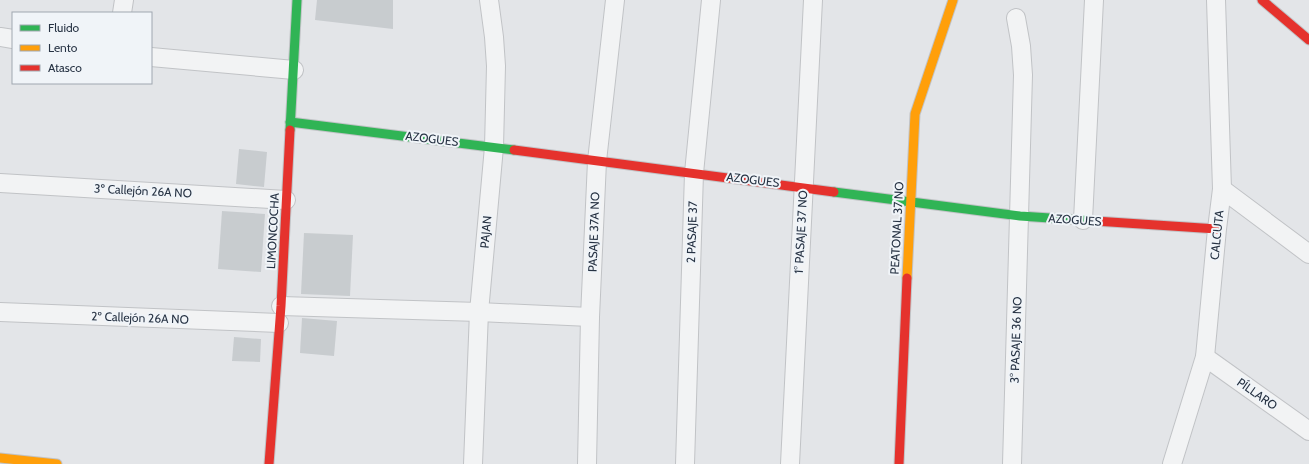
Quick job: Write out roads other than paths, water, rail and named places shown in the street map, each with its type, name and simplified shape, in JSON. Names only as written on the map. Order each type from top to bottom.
[{"type":"street","points":[[122,12],[124,0]]},
{"type":"street","name":"LIMONCOCHA","points":[[269,464],[280,314],[297,0]]},
{"type":"street","name":"PAJAN","points":[[473,464],[479,312],[494,147],[496,66],[489,0]]},
{"type":"street","name":"PASAJE 37A NO","points":[[587,464],[590,317],[597,161],[615,0]]},
{"type":"street","name":"2 PASAJE 37","points":[[684,464],[694,173],[711,0]]},
{"type":"street","name":"1° PASAJE 37 NO","points":[[790,464],[813,0]]},
{"type":"street","name":"PEATONAL 37 NO","points":[[899,464],[915,114],[953,0]]},
{"type":"street","points":[[1083,220],[1094,0]]},
{"type":"street","name":"CALCUTA","points":[[1172,464],[1205,357],[1222,189],[1216,0]]},
{"type":"street","points":[[1262,0],[1309,40]]},
{"type":"street","name":"3° PASAJE 36 NO","points":[[1012,464],[1023,75],[1022,46],[1016,18]]},
{"type":"street","points":[[0,37],[12,39]]},
{"type":"street","points":[[152,57],[294,70]]},
{"type":"street","name":"AZOGUES","points":[[290,122],[911,200],[1020,216],[1217,229]]},
{"type":"street","name":"3º Callejón 26A NO","points":[[0,183],[286,200]]},
{"type":"street","points":[[1222,189],[1309,254]]},
{"type":"street","name":"2º Callejón 26A NO","points":[[0,312],[280,314],[479,312],[590,317]]},
{"type":"street","name":"PÍLLARO","points":[[1205,357],[1309,431]]},
{"type":"street","points":[[0,458],[57,464]]}]
